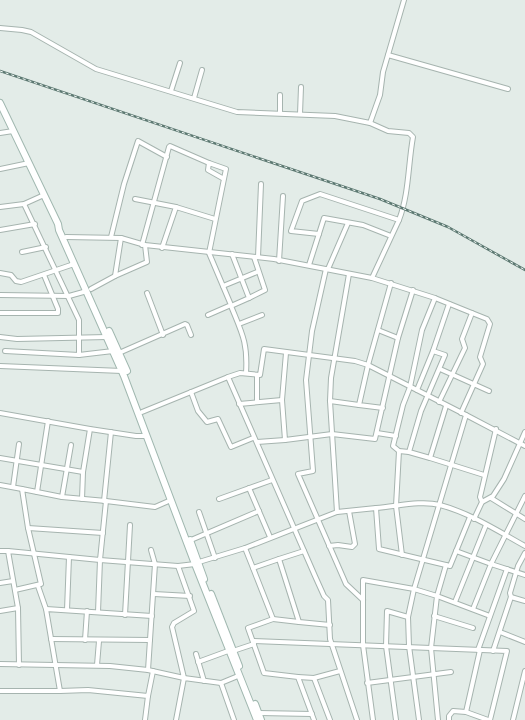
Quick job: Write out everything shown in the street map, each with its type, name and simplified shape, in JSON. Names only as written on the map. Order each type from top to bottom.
[{"type":"main road","points":[[0,103],[58,224],[74,264],[89,290],[108,337],[116,352],[146,436],[197,563],[238,676],[256,720]]},
{"type":"main road","points":[[58,224],[66,236],[142,412],[191,540],[197,563]]},
{"type":"main road","points":[[230,651],[261,720]]},
{"type":"street","points":[[370,123],[380,95],[383,72],[404,0]]},
{"type":"street","points":[[0,28],[27,31],[91,67],[237,112],[336,116],[370,123],[388,131],[409,133],[413,137],[408,170],[407,190],[399,220],[372,278]]},
{"type":"street","points":[[388,55],[508,90]]},
{"type":"street","points":[[171,91],[180,63]]},
{"type":"street","points":[[194,98],[202,70]]},
{"type":"street","points":[[300,114],[301,87]]},
{"type":"street","points":[[280,95],[280,113]]},
{"type":"street","points":[[0,132],[13,131]]},
{"type":"street","points":[[111,237],[124,184],[138,141],[167,157]]},
{"type":"street","points":[[0,295],[69,296],[89,290],[115,276],[147,262],[143,245],[152,203],[170,146],[226,169],[224,188],[215,219],[209,254],[231,304],[208,315]]},
{"type":"street","points":[[0,169],[29,163]]},
{"type":"street","points":[[209,163],[208,170],[224,179]]},
{"type":"street","points":[[246,373],[246,346],[231,306],[265,290],[257,272],[256,257],[261,184]]},
{"type":"street","points":[[319,234],[291,231],[302,201],[320,194],[399,220]]},
{"type":"street","points":[[0,208],[24,204],[44,195]]},
{"type":"street","points":[[279,261],[283,196]]},
{"type":"street","points":[[135,199],[176,208],[215,219]]},
{"type":"street","points":[[24,204],[46,246],[79,320],[79,355]]},
{"type":"street","points":[[162,248],[176,208]]},
{"type":"street","points":[[309,265],[324,218],[363,225],[391,236]]},
{"type":"street","points":[[348,223],[327,269],[312,331],[306,380],[313,471],[298,474],[346,584],[363,600]]},
{"type":"street","points":[[0,230],[35,224]]},
{"type":"street","points":[[66,236],[121,238],[143,245],[162,248],[209,254],[232,254],[309,265],[391,283],[435,298],[488,319],[490,324],[480,357],[483,364],[461,413]]},
{"type":"street","points":[[115,276],[121,238]]},
{"type":"street","points":[[22,252],[46,246]]},
{"type":"street","points":[[232,254],[249,298]]},
{"type":"street","points":[[0,273],[11,275],[16,281],[21,282],[74,264]]},
{"type":"street","points":[[223,286],[257,272]]},
{"type":"street","points":[[338,512],[330,401],[334,358],[349,274]]},
{"type":"street","points":[[0,313],[58,313],[58,309],[44,275]]},
{"type":"street","points":[[359,405],[368,365],[391,283]]},
{"type":"street","points":[[191,392],[198,411],[206,422],[218,419],[231,447],[255,440],[285,440],[332,434],[375,439],[398,338],[413,290]]},
{"type":"street","points":[[147,293],[163,335]]},
{"type":"street","points":[[435,298],[422,330],[410,387],[403,405],[393,447],[398,451],[409,452],[484,475]]},
{"type":"street","points":[[417,390],[434,351],[449,304]]},
{"type":"street","points":[[439,402],[465,348],[462,339],[472,313]]},
{"type":"street","points":[[239,324],[262,315]]},
{"type":"street","points":[[5,351],[79,355],[116,352],[163,335],[186,324],[191,336]]},
{"type":"street","points":[[378,330],[398,338]]},
{"type":"street","points":[[0,337],[17,339],[108,337]]},
{"type":"street","points":[[142,412],[237,373],[260,375],[264,349],[334,358],[368,365],[446,406],[520,442]]},
{"type":"street","points":[[409,452],[427,395],[440,369],[444,355],[434,351]]},
{"type":"street","points":[[285,440],[282,400],[286,353]]},
{"type":"street","points":[[0,366],[122,371]]},
{"type":"street","points":[[440,369],[489,391]]},
{"type":"street","points":[[256,375],[257,402]]},
{"type":"street","points":[[228,377],[324,596],[328,600],[331,644],[357,720]]},
{"type":"street","points":[[239,404],[282,400]]},
{"type":"street","points":[[330,401],[383,408]]},
{"type":"street","points":[[430,458],[446,406]]},
{"type":"street","points":[[0,413],[90,429],[146,436]]},
{"type":"street","points":[[419,720],[412,677],[408,617],[414,588],[424,560],[450,465],[466,415]]},
{"type":"street","points":[[37,492],[40,464],[48,421]]},
{"type":"street","points":[[82,499],[83,472],[90,429]]},
{"type":"street","points":[[376,508],[379,549],[450,566],[481,501],[484,475],[496,430]]},
{"type":"street","points":[[98,612],[100,560],[112,432]]},
{"type":"street","points":[[481,501],[491,498],[504,479],[525,432]]},
{"type":"street","points":[[377,433],[396,436]]},
{"type":"street","points":[[13,487],[19,444]]},
{"type":"street","points":[[62,497],[71,445]]},
{"type":"street","points":[[398,451],[396,506],[402,555]]},
{"type":"street","points":[[0,458],[83,472]]},
{"type":"street","points":[[219,499],[272,480]]},
{"type":"street","points":[[0,485],[62,497],[155,506],[171,500]]},
{"type":"street","points":[[249,488],[270,537]]},
{"type":"street","points":[[22,489],[33,555],[41,583],[38,586],[46,609],[57,666],[60,691]]},
{"type":"street","points":[[473,609],[504,534],[525,496]]},
{"type":"street","points":[[491,498],[525,519]]},
{"type":"street","points":[[0,551],[33,555],[178,566],[197,563],[245,548],[270,537],[338,512],[396,506],[439,505],[472,518],[525,546]]},
{"type":"street","points":[[191,540],[259,511]]},
{"type":"street","points":[[329,546],[338,545],[352,547],[355,544],[349,511]]},
{"type":"street","points":[[199,512],[215,558]]},
{"type":"street","points":[[125,615],[130,525]]},
{"type":"street","points":[[456,602],[486,525]]},
{"type":"street","points":[[28,528],[103,533]]},
{"type":"street","points":[[245,548],[273,619]]},
{"type":"street","points":[[148,670],[155,564],[150,550]]},
{"type":"street","points":[[8,551],[18,608],[19,665]]},
{"type":"street","points":[[253,568],[304,551]]},
{"type":"street","points":[[456,551],[525,575]]},
{"type":"street","points":[[493,651],[511,597],[510,593],[518,566],[525,553]]},
{"type":"street","points":[[67,610],[69,557]]},
{"type":"street","points":[[279,559],[299,622]]},
{"type":"street","points":[[438,720],[431,648],[437,596],[446,565]]},
{"type":"street","points":[[176,720],[184,678],[172,627],[174,623],[194,611],[190,596],[178,566]]},
{"type":"street","points":[[466,712],[479,650],[507,569]]},
{"type":"street","points":[[373,720],[363,645],[363,580],[414,588],[456,602],[490,616]]},
{"type":"street","points":[[0,583],[13,581]]},
{"type":"street","points":[[15,590],[38,586]]},
{"type":"street","points":[[154,594],[190,596]]},
{"type":"street","points":[[511,597],[525,601]]},
{"type":"street","points":[[0,611],[18,608]]},
{"type":"street","points":[[46,609],[152,616]]},
{"type":"street","points":[[396,720],[386,646],[387,611],[408,617]]},
{"type":"street","points":[[85,640],[87,612]]},
{"type":"street","points":[[434,616],[473,628]]},
{"type":"street","points":[[330,625],[273,619],[248,628],[265,674],[314,678],[340,671]]},
{"type":"street","points":[[500,632],[525,642]]},
{"type":"street","points":[[51,639],[100,641],[150,640]]},
{"type":"street","points":[[97,665],[100,641]]},
{"type":"street","points":[[198,662],[254,642],[409,646],[507,651],[489,720],[466,712],[453,711],[449,716],[449,720]]},
{"type":"street","points":[[196,654],[204,681]]},
{"type":"street","points":[[0,664],[57,666],[97,665],[148,670],[184,678],[220,682],[238,676]]},
{"type":"street","points":[[145,720],[153,671]]},
{"type":"street","points":[[512,720],[525,671]]},
{"type":"street","points":[[367,683],[450,672]]},
{"type":"street","points":[[298,677],[314,720]]},
{"type":"street","points":[[314,678],[330,720]]},
{"type":"street","points":[[220,682],[234,720]]},
{"type":"street","points":[[0,691],[88,690],[148,696]]},
{"type":"street","points":[[259,713],[312,714]]},
{"type":"railway","points":[[0,71],[380,199],[448,227],[525,270]]}]
